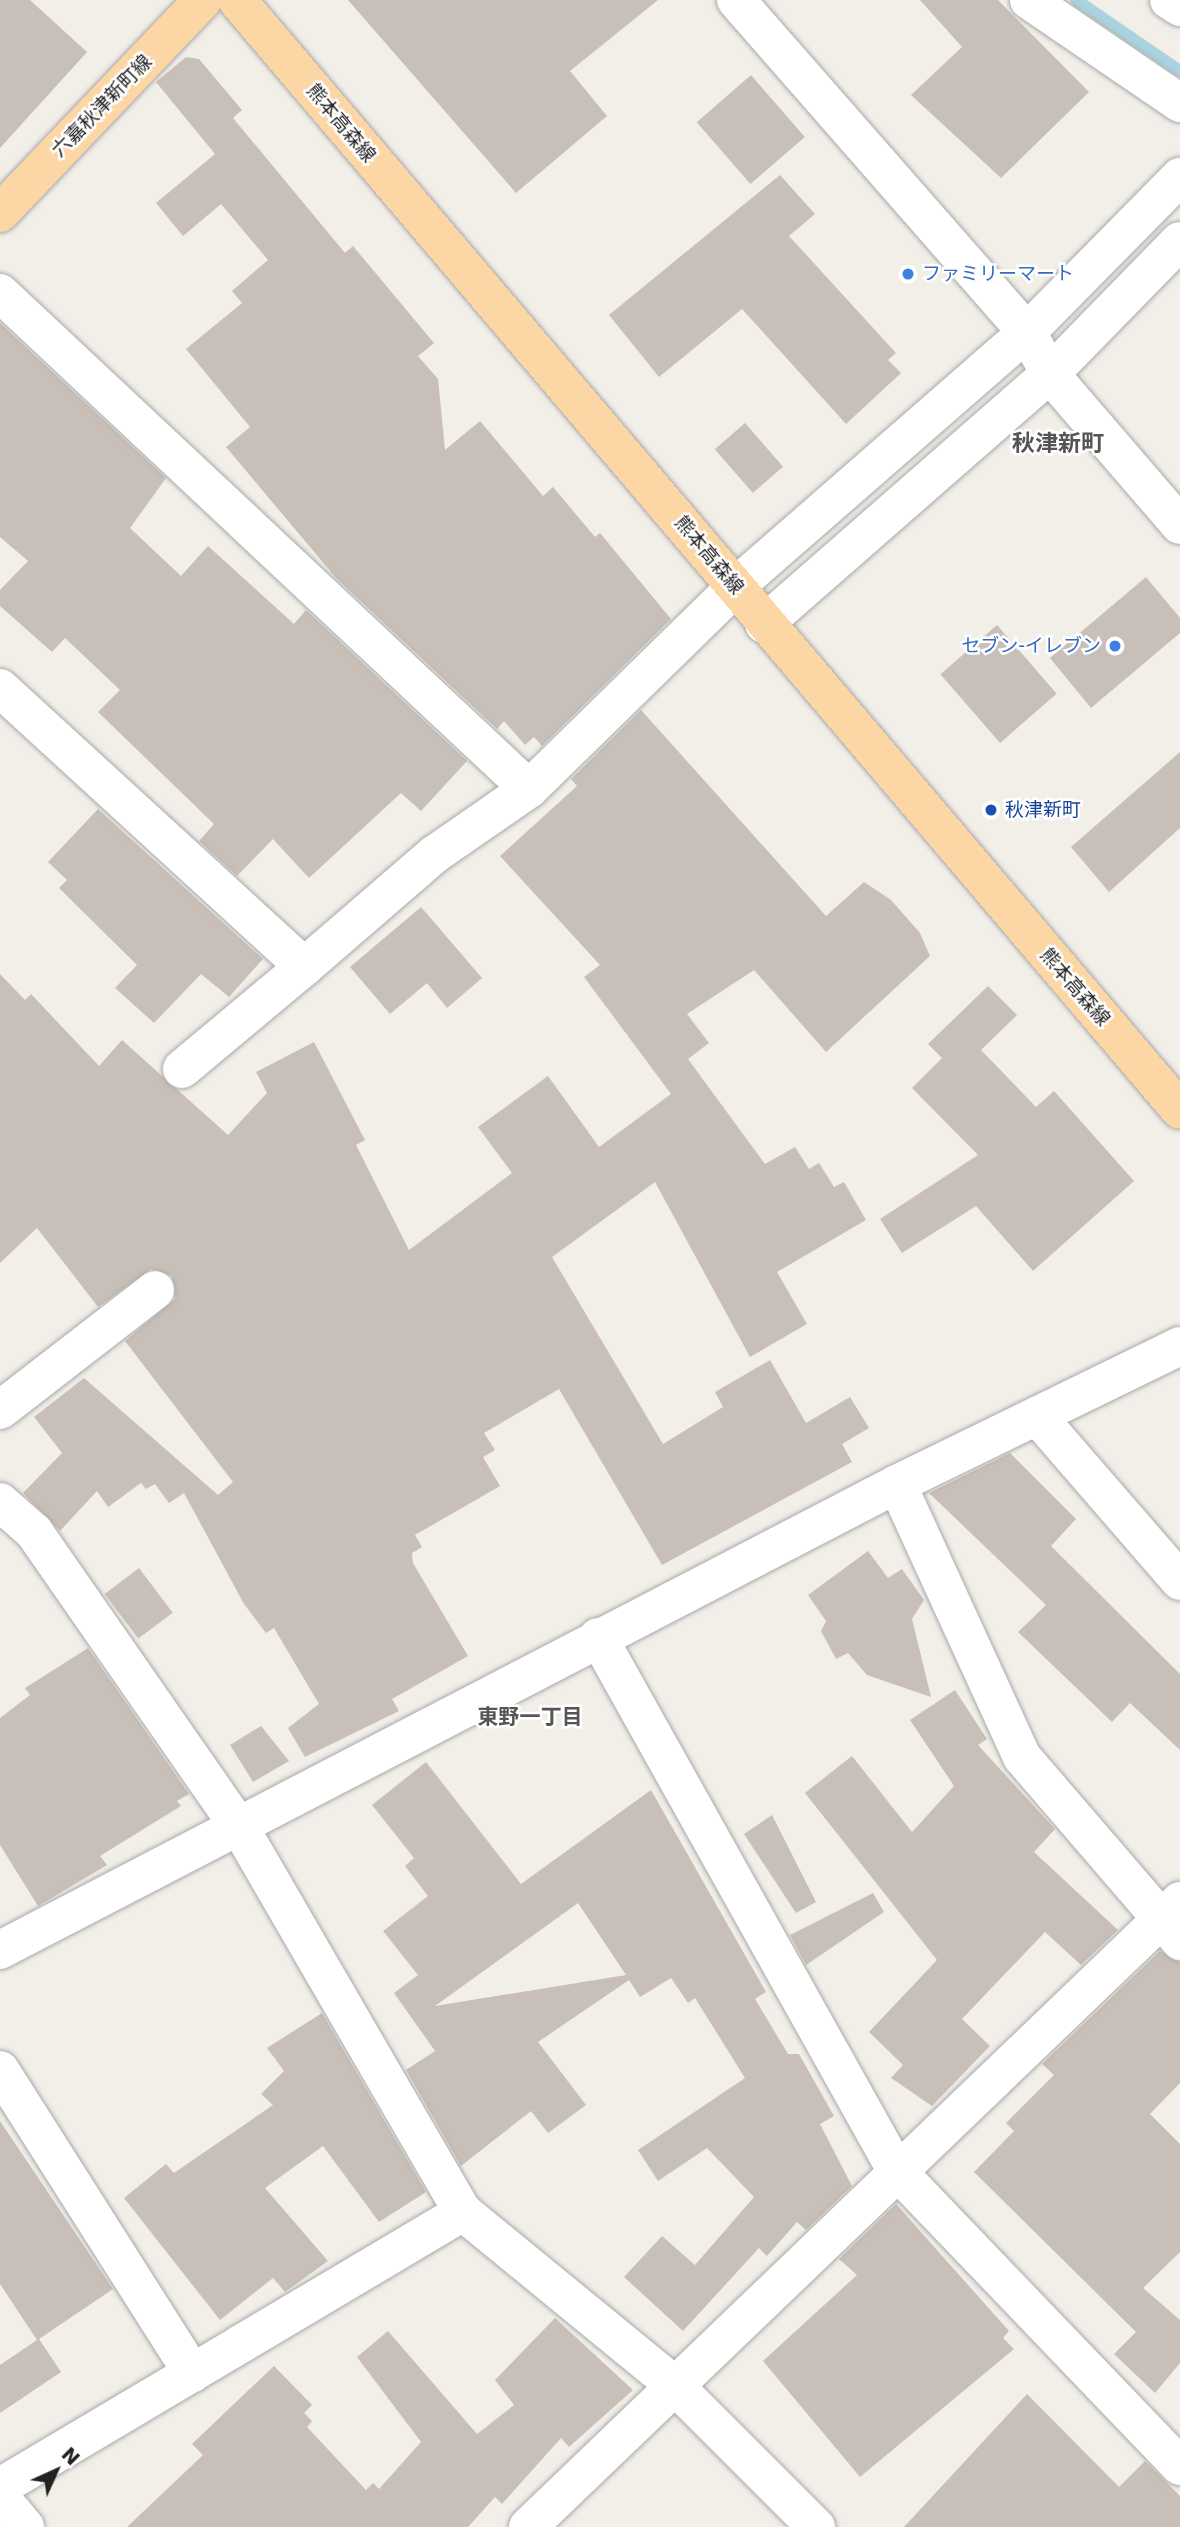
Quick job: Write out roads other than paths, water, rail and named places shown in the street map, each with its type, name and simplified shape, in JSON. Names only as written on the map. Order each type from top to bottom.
[{"type":"main road","name":"六嘉秋津新町線","points":[[0,212],[203,0]]},
{"type":"main road","name":"熊本高森線","points":[[237,0],[736,586],[764,624],[1180,1110]]},
{"type":"street","points":[[736,0],[1027,331],[1050,374],[1180,525]]},
{"type":"street","points":[[1029,0],[1180,103]]},
{"type":"street","points":[[1169,0],[1180,7]]},
{"type":"street","points":[[182,1069],[435,854],[529,789],[736,586],[1027,331],[1180,177]]},
{"type":"street","points":[[764,624],[1050,374],[1180,241]]},
{"type":"street","points":[[0,293],[529,789]]},
{"type":"street","points":[[0,688],[304,967]]},
{"type":"street","points":[[0,1410],[155,1290]]},
{"type":"street","points":[[0,1950],[240,1828],[598,1637],[897,1484],[1180,1346]]},
{"type":"street","points":[[1037,1416],[1180,1581]]},
{"type":"street","points":[[528,2527],[896,2170],[1173,1921],[1022,1758],[897,1484]]},
{"type":"street","points":[[0,1502],[34,1532],[240,1828],[463,2212],[674,2385],[817,2527]]},
{"type":"street","points":[[598,1637],[896,2170],[1180,2466]]},
{"type":"street","points":[[0,2070],[192,2373]]},
{"type":"street","points":[[0,2487],[463,2212]]},
{"type":"street","points":[[0,2497],[25,2527]]},
{"type":"waterway","points":[[1076,0],[1180,71]]},
{"type":"place","name":"ファミリーマート","points":[[908,274]]},
{"type":"place","name":"セブン-イレブン","points":[[1115,646]]},
{"type":"place","name":"秋津新町","points":[[991,810]]},
{"type":"district","name":"秋津新町","points":[[1058,443]]},
{"type":"district","name":"東野一丁目","points":[[530,1717]]}]
